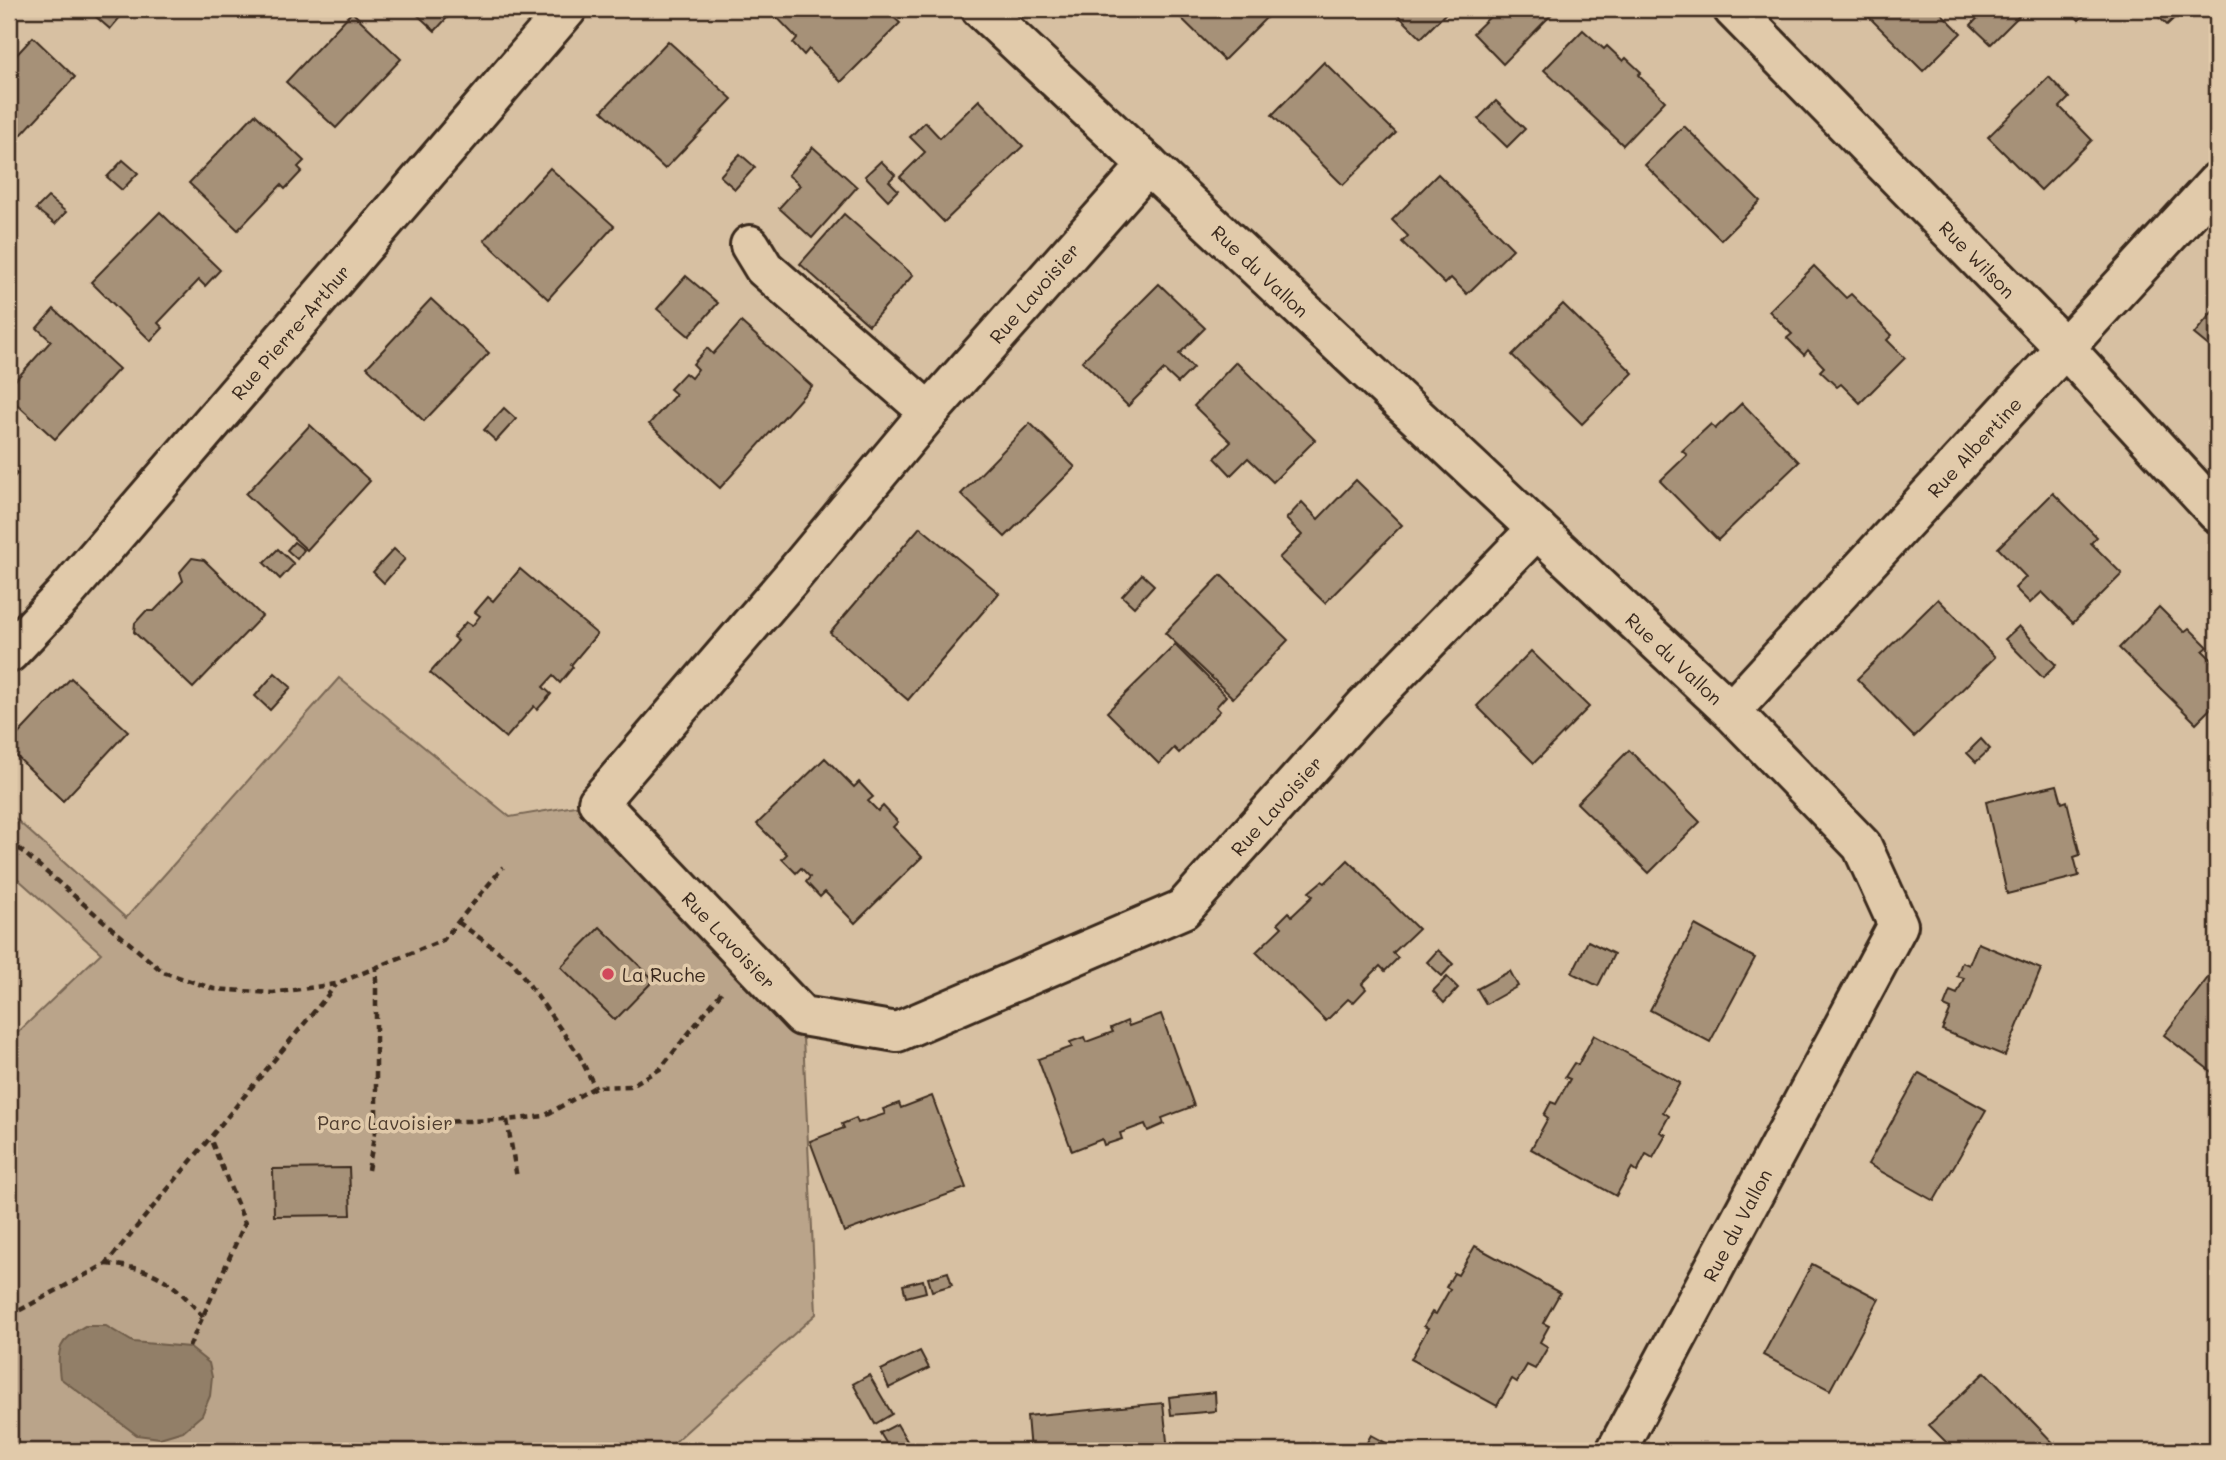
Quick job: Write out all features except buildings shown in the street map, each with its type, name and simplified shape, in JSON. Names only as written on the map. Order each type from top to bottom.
[{"type":"street","name":"Rue Pierre-Arthur","points":[[9,653],[63,596],[567,9]]},
{"type":"street","name":"Rue du Vallon","points":[[981,9],[1731,711],[1862,846],[1898,925],[1616,1451]]},
{"type":"street","name":"Rue Wilson","points":[[1733,9],[2065,348],[2217,513]]},
{"type":"street","name":"Rue Lavoisier","points":[[1147,164],[929,412],[598,802],[802,1016],[897,1032],[1183,909],[1365,706],[1537,529]]},
{"type":"street","name":"Rue Albertine","points":[[1731,711],[2217,182]]},
{"type":"street","points":[[750,245],[764,268],[929,412]]},
{"type":"path","points":[[9,840],[163,972],[214,989],[273,993],[295,992],[336,984],[443,940],[503,867]]},
{"type":"path","points":[[458,922],[513,962],[579,1055],[595,1087]]},
{"type":"path","points":[[376,1127],[386,1123],[507,1120],[544,1116],[595,1087],[630,1086],[660,1069],[748,959]]},
{"type":"path","points":[[368,1170],[376,1127],[376,968]]},
{"type":"path","points":[[9,1316],[106,1264],[336,984]]},
{"type":"path","points":[[507,1120],[517,1178]]},
{"type":"path","points":[[189,1347],[245,1223],[210,1138]]},
{"type":"path","points":[[106,1264],[134,1266],[164,1278],[187,1298],[203,1317]]},
{"type":"green space","name":"Parc Lavoisier","points":[[339,678],[510,817],[598,802],[802,1016],[816,1314],[665,1451],[9,1451],[9,1041],[101,953],[9,871],[9,813],[126,918]]},
{"type":"shaded area","points":[[85,1326],[106,1326],[133,1342],[189,1347],[209,1363],[212,1377],[210,1396],[202,1415],[183,1431],[160,1438],[137,1435],[60,1378],[61,1346]]},
{"type":"place","name":"La Ruche","points":[[608,974]]}]
